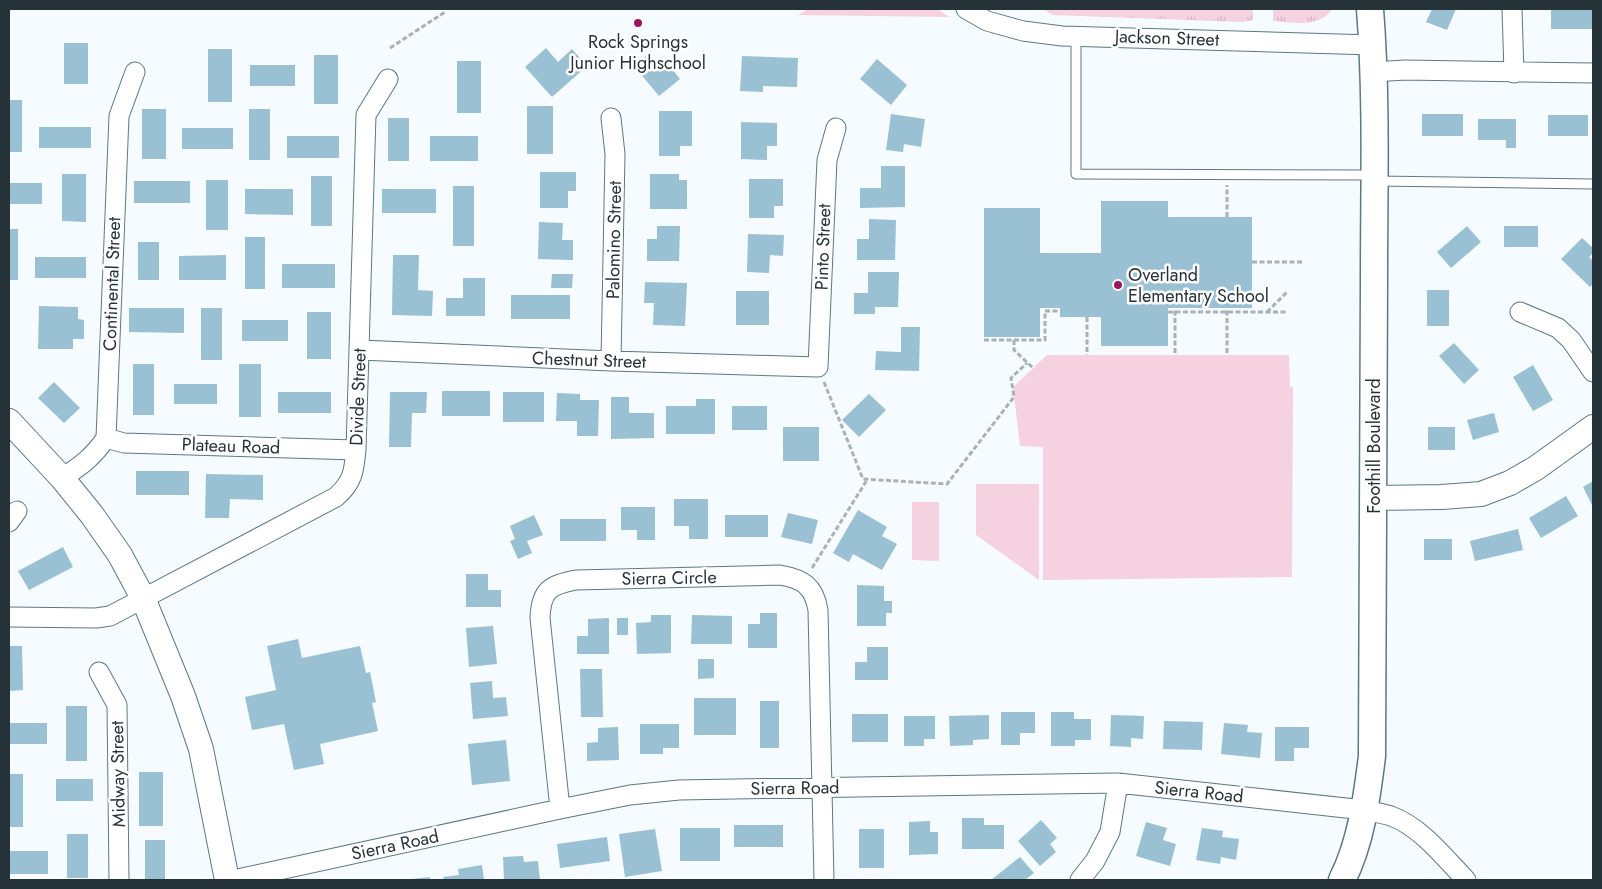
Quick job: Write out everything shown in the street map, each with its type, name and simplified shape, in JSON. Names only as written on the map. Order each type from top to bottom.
[{"type":"main road","name":"Foothill Boulevard","points":[[1342,880],[1356,844],[1364,810],[1372,756],[1374,178],[1373,44],[1370,9]]},
{"type":"street","name":"Jackson Street","points":[[966,9],[988,21],[1023,31],[1062,36],[1373,44]]},
{"type":"street","points":[[1512,9],[1514,73]]},
{"type":"street","points":[[1373,72],[1405,70],[1593,74]]},
{"type":"street","name":"Continental Street","points":[[106,438],[119,116],[136,72]]},
{"type":"street","name":"Divide Street","points":[[9,617],[96,618],[110,616],[336,497],[347,488],[354,474],[356,450],[366,116],[388,79]]},
{"type":"street","name":"Palomino Street","points":[[611,118],[616,154],[611,361]]},
{"type":"street","name":"Pinto Street","points":[[818,367],[827,160],[836,128]]},
{"type":"street","points":[[1520,312],[1558,328],[1571,340],[1593,372]]},
{"type":"street","name":"Chestnut Street","points":[[360,350],[611,361],[818,367]]},
{"type":"street","points":[[9,422],[62,478],[92,515],[120,555],[143,598],[183,696],[201,749],[227,880]]},
{"type":"street","points":[[1374,498],[1442,497],[1481,494],[1510,483],[1536,468],[1593,427]]},
{"type":"street","points":[[62,478],[97,452],[106,438]]},
{"type":"street","name":"Plateau Road","points":[[106,438],[124,442],[356,450]]},
{"type":"street","name":"Sierra Circle","points":[[560,809],[540,618],[540,603],[547,590],[560,583],[576,580],[780,575],[796,578],[803,582]]},
{"type":"street","points":[[803,582],[816,597],[818,610],[824,880]]},
{"type":"street","name":"Midway Street","points":[[100,672],[117,705],[119,880]]},
{"type":"street","points":[[1080,880],[1095,861],[1110,832],[1118,783]]},
{"type":"street","name":"Sierra Road","points":[[234,880],[630,795],[679,790],[1118,783],[1364,810],[1391,816],[1412,827],[1466,880]]},
{"type":"lane","points":[[1076,36],[1076,174],[1228,175],[1593,184]]},
{"type":"path","points":[[390,48],[444,12]]},
{"type":"path","points":[[1227,217],[1228,175]]},
{"type":"path","points":[[1252,262],[1302,262]]},
{"type":"path","points":[[1267,312],[1286,292]]},
{"type":"path","points":[[1168,312],[1176,310],[1227,310],[1286,312]]},
{"type":"path","points":[[1175,353],[1176,310]]},
{"type":"path","points":[[1227,310],[1227,353]]},
{"type":"path","points":[[984,340],[1045,340],[1045,311],[1060,311]]},
{"type":"path","points":[[1087,317],[1087,355]]},
{"type":"path","points":[[1014,340],[1014,350],[1033,368]]},
{"type":"path","points":[[818,367],[863,479],[947,484],[1014,397],[1011,378],[1027,363]]},
{"type":"path","points":[[803,582],[867,480]]},
{"type":"green space","points":[[808,9],[938,9],[949,17],[798,15]]},
{"type":"green space","points":[[1043,9],[1253,9],[1253,20],[1242,22],[1053,15]]},
{"type":"green space","points":[[1273,9],[1332,9],[1327,15],[1313,22],[1297,23],[1273,21]]},
{"type":"green space","points":[[1047,355],[1289,355],[1290,387],[1293,387],[1292,577],[1043,580],[1043,447],[1020,446],[1013,387]]},
{"type":"green space","points":[[976,484],[1039,484],[1039,580],[976,535]]},
{"type":"green space","points":[[912,502],[939,502],[939,561],[912,560]]},
{"type":"building","points":[[1432,9],[1456,9],[1447,30],[1426,22]]},
{"type":"building","points":[[1551,9],[1593,9],[1593,29],[1551,29]]},
{"type":"building","points":[[64,43],[88,43],[88,84],[64,84]]},
{"type":"building","points":[[546,48],[558,62],[572,49],[587,66],[552,97],[525,67]]},
{"type":"building","points":[[208,49],[232,49],[232,102],[208,102]]},
{"type":"building","points":[[648,54],[659,67],[666,61],[680,79],[659,96],[634,66]]},
{"type":"building","points":[[314,55],[338,55],[338,104],[314,104]]},
{"type":"building","points":[[742,56],[798,58],[797,87],[763,86],[763,92],[740,91]]},
{"type":"building","points":[[877,59],[907,85],[891,105],[860,79]]},
{"type":"building","points":[[457,61],[481,61],[481,113],[457,113]]},
{"type":"building","points":[[250,65],[295,65],[295,86],[250,86]]},
{"type":"building","points":[[9,100],[22,100],[22,152],[9,152]]},
{"type":"building","points":[[527,106],[553,106],[553,154],[527,154]]},
{"type":"building","points":[[142,109],[166,109],[166,159],[142,159]]},
{"type":"building","points":[[249,109],[270,109],[270,160],[249,160]]},
{"type":"building","points":[[659,111],[692,111],[692,146],[680,146],[680,156],[659,156]]},
{"type":"building","points":[[891,114],[925,119],[921,147],[904,144],[903,152],[886,150]]},
{"type":"building","points":[[1422,114],[1463,114],[1463,136],[1422,136]]},
{"type":"building","points":[[1548,115],[1588,115],[1588,136],[1548,136]]},
{"type":"building","points":[[388,118],[409,118],[409,161],[388,161]]},
{"type":"building","points":[[1478,119],[1516,119],[1516,148],[1506,148],[1506,140],[1478,140]]},
{"type":"building","points":[[741,122],[777,123],[777,146],[767,146],[767,160],[741,159]]},
{"type":"building","points":[[39,127],[91,127],[91,148],[39,148]]},
{"type":"building","points":[[182,128],[233,128],[233,149],[182,149]]},
{"type":"building","points":[[287,136],[339,136],[339,158],[287,158]]},
{"type":"building","points":[[430,136],[478,136],[478,161],[430,161]]},
{"type":"building","points":[[881,166],[905,166],[905,207],[860,208],[860,188],[881,188]]},
{"type":"building","points":[[540,172],[576,172],[576,191],[568,191],[568,208],[540,208]]},
{"type":"building","points":[[62,174],[86,174],[86,222],[62,221]]},
{"type":"building","points":[[650,174],[679,174],[679,180],[687,180],[687,209],[650,209]]},
{"type":"building","points":[[311,176],[332,176],[332,226],[311,226]]},
{"type":"building","points":[[749,179],[783,179],[783,206],[774,206],[774,218],[749,218]]},
{"type":"building","points":[[206,180],[228,180],[228,230],[206,230]]},
{"type":"building","points":[[134,181],[190,181],[190,203],[134,203]]},
{"type":"building","points":[[9,183],[42,183],[42,204],[9,204]]},
{"type":"building","points":[[453,186],[474,186],[474,246],[453,246]]},
{"type":"building","points":[[245,189],[293,189],[293,215],[245,214]]},
{"type":"building","points":[[382,189],[436,189],[436,213],[382,213]]},
{"type":"building","name":"Overland Elementary School","points":[[1101,201],[1168,201],[1168,217],[1252,217],[1252,308],[1168,308],[1168,346],[1101,346],[1101,317],[1060,317],[1060,308],[1040,308],[1040,337],[984,337],[984,208],[1040,208],[1040,253],[1101,253]]},
{"type":"building","points":[[869,219],[896,220],[895,260],[857,260],[857,239],[869,239]]},
{"type":"building","points":[[539,222],[563,223],[562,240],[573,240],[573,260],[538,259]]},
{"type":"building","points":[[657,226],[680,226],[679,261],[647,261],[647,239],[657,239]]},
{"type":"building","points":[[1467,226],[1481,242],[1451,268],[1437,252]]},
{"type":"building","points":[[1504,226],[1538,226],[1538,247],[1504,247]]},
{"type":"building","points":[[9,229],[18,229],[18,280],[9,280]]},
{"type":"building","points":[[748,234],[784,235],[783,256],[770,255],[769,273],[747,272]]},
{"type":"building","points":[[245,237],[265,237],[265,289],[245,289]]},
{"type":"building","points":[[1582,238],[1593,248],[1593,253],[1589,257],[1593,261],[1593,284],[1590,287],[1561,259]]},
{"type":"building","points":[[138,242],[159,242],[159,280],[138,280]]},
{"type":"building","points":[[226,255],[226,280],[179,280],[179,256]]},
{"type":"building","points":[[393,255],[419,255],[418,290],[433,291],[432,316],[392,315]]},
{"type":"building","points":[[35,257],[86,257],[86,278],[35,278]]},
{"type":"building","points":[[282,264],[335,264],[335,288],[282,288]]},
{"type":"building","points":[[868,272],[899,272],[898,307],[875,307],[875,314],[854,314],[854,293],[868,293]]},
{"type":"building","points":[[552,274],[573,274],[572,288],[551,288]]},
{"type":"building","points":[[463,278],[485,278],[485,316],[446,316],[446,298],[463,298]]},
{"type":"building","points":[[645,282],[687,283],[685,326],[653,325],[654,303],[644,303]]},
{"type":"building","points":[[1427,290],[1449,290],[1449,326],[1427,326]]},
{"type":"building","points":[[736,291],[769,291],[769,325],[736,325]]},
{"type":"building","points":[[511,295],[570,295],[570,319],[511,319]]},
{"type":"building","points":[[39,306],[78,307],[78,319],[84,320],[84,339],[73,339],[73,349],[38,349]]},
{"type":"building","points":[[129,308],[184,308],[184,333],[129,332]]},
{"type":"building","points":[[201,308],[222,308],[222,360],[201,360]]},
{"type":"building","points":[[307,312],[331,312],[331,359],[307,359]]},
{"type":"building","points":[[242,320],[288,320],[288,341],[242,341]]},
{"type":"building","points":[[901,327],[920,327],[919,371],[875,370],[876,351],[901,352]]},
{"type":"building","points":[[1454,343],[1479,370],[1464,384],[1439,356]]},
{"type":"building","points":[[133,364],[154,364],[154,415],[133,415]]},
{"type":"building","points":[[239,364],[261,364],[261,417],[239,417]]},
{"type":"building","points":[[1533,365],[1553,400],[1533,411],[1513,377]]},
{"type":"building","points":[[54,382],[80,408],[64,423],[38,398]]},
{"type":"building","points":[[174,384],[217,384],[217,404],[174,404]]},
{"type":"building","points":[[442,391],[490,391],[490,416],[442,416]]},
{"type":"building","points":[[278,392],[331,392],[331,413],[278,413]]},
{"type":"building","points":[[390,392],[427,392],[426,413],[412,413],[411,447],[389,447]]},
{"type":"building","points":[[503,392],[544,392],[544,422],[503,422]]},
{"type":"building","points":[[557,393],[580,394],[580,400],[599,400],[598,436],[577,436],[577,421],[556,421]]},
{"type":"building","points":[[869,394],[886,410],[859,437],[842,420]]},
{"type":"building","points":[[611,397],[629,397],[629,413],[654,413],[654,438],[611,439]]},
{"type":"building","points":[[696,399],[715,399],[715,434],[666,434],[666,406],[696,406]]},
{"type":"building","points":[[732,406],[767,406],[767,430],[732,430]]},
{"type":"building","points":[[1494,413],[1499,432],[1473,440],[1467,420]]},
{"type":"building","points":[[783,427],[819,427],[819,461],[783,461]]},
{"type":"building","points":[[1428,427],[1455,427],[1455,450],[1428,450]]},
{"type":"building","points":[[136,471],[189,471],[189,495],[136,495]]},
{"type":"building","points":[[206,474],[263,475],[263,500],[230,499],[229,518],[205,518]]},
{"type":"building","points":[[1593,481],[1593,507],[1583,487]]},
{"type":"building","points":[[1566,496],[1578,516],[1541,538],[1529,518]]},
{"type":"building","points":[[674,499],[708,499],[708,539],[689,539],[689,526],[674,526]]},
{"type":"building","points":[[621,507],[655,507],[655,540],[637,540],[637,530],[621,530]]},
{"type":"building","points":[[858,510],[887,527],[882,536],[897,544],[882,570],[853,554],[849,562],[833,553]]},
{"type":"building","points":[[788,513],[818,520],[812,544],[781,537]]},
{"type":"building","points":[[534,515],[543,535],[527,541],[532,553],[518,559],[510,541],[515,539],[510,526]]},
{"type":"building","points":[[725,515],[768,515],[768,537],[725,537]]},
{"type":"building","points":[[560,519],[606,519],[606,541],[560,541]]},
{"type":"building","points":[[1518,529],[1523,550],[1475,561],[1470,541]]},
{"type":"building","points":[[1424,539],[1452,539],[1452,560],[1424,560]]},
{"type":"building","points":[[63,547],[73,567],[29,590],[18,571]]},
{"type":"building","points":[[466,574],[488,574],[488,590],[501,590],[501,607],[466,607]]},
{"type":"building","points":[[857,585],[884,586],[884,601],[892,601],[892,613],[886,613],[886,626],[857,626]]},
{"type":"building","points":[[760,613],[777,613],[777,648],[748,648],[748,624],[760,624]]},
{"type":"building","points":[[651,615],[671,615],[671,653],[637,654],[636,623],[651,622]]},
{"type":"building","points":[[692,615],[732,616],[732,644],[691,644]]},
{"type":"building","points":[[609,618],[609,654],[577,654],[577,636],[588,636],[588,619]]},
{"type":"building","points":[[617,618],[628,618],[628,635],[617,635]]},
{"type":"building","points":[[493,626],[497,664],[469,667],[466,628]]},
{"type":"building","points":[[298,639],[302,658],[360,646],[366,673],[370,672],[376,702],[372,703],[378,731],[320,744],[324,764],[294,770],[284,724],[252,730],[245,697],[276,690],[267,646]]},
{"type":"building","points":[[9,646],[22,646],[23,690],[9,691]]},
{"type":"building","points":[[867,647],[888,647],[888,680],[855,680],[855,662],[867,662]]},
{"type":"building","points":[[698,659],[714,659],[714,678],[698,679]]},
{"type":"building","points":[[580,669],[602,669],[603,717],[581,717]]},
{"type":"building","points":[[492,681],[493,698],[506,697],[508,716],[473,719],[470,683]]},
{"type":"building","points":[[694,698],[736,698],[736,735],[694,735]]},
{"type":"building","points":[[760,701],[779,701],[779,748],[760,748]]},
{"type":"building","points":[[66,706],[87,706],[87,761],[66,761]]},
{"type":"building","points":[[1001,712],[1035,712],[1035,733],[1020,733],[1020,745],[1001,745]]},
{"type":"building","points":[[1051,712],[1074,712],[1074,719],[1091,719],[1091,740],[1075,740],[1075,746],[1051,746]]},
{"type":"building","points":[[852,714],[888,714],[888,742],[852,742]]},
{"type":"building","points":[[989,715],[989,739],[973,740],[973,745],[950,746],[949,716]]},
{"type":"building","points":[[1111,715],[1144,716],[1143,739],[1131,738],[1131,747],[1110,746]]},
{"type":"building","points":[[904,716],[935,716],[935,739],[924,739],[924,746],[904,746]]},
{"type":"building","points":[[1164,721],[1203,722],[1202,750],[1163,749]]},
{"type":"building","points":[[9,723],[47,723],[47,744],[9,744]]},
{"type":"building","points":[[1224,723],[1248,725],[1247,732],[1262,733],[1260,758],[1221,754]]},
{"type":"building","points":[[640,724],[679,724],[679,748],[663,748],[663,754],[640,754]]},
{"type":"building","points":[[618,727],[619,760],[587,761],[587,743],[598,742],[598,728]]},
{"type":"building","points":[[1275,727],[1309,727],[1309,748],[1294,748],[1294,761],[1275,761]]},
{"type":"building","points":[[506,740],[510,781],[472,785],[468,744]]},
{"type":"building","points":[[139,772],[163,772],[163,826],[139,826]]},
{"type":"building","points":[[9,774],[23,774],[23,827],[9,827]]},
{"type":"building","points":[[56,779],[93,779],[93,801],[56,801]]},
{"type":"building","points":[[962,818],[984,818],[984,825],[1004,825],[1004,849],[962,849]]},
{"type":"building","points":[[1041,820],[1057,838],[1050,844],[1056,852],[1040,866],[1018,841]]},
{"type":"building","points":[[930,821],[930,832],[938,832],[938,854],[909,855],[909,822]]},
{"type":"building","points":[[1146,822],[1167,828],[1163,840],[1176,844],[1170,866],[1136,856]]},
{"type":"building","points":[[734,825],[783,825],[783,847],[734,847]]},
{"type":"building","points":[[680,828],[720,828],[720,861],[680,861]]},
{"type":"building","points":[[1202,828],[1223,831],[1222,837],[1239,839],[1236,860],[1221,857],[1220,864],[1196,860]]},
{"type":"building","points":[[655,829],[662,871],[625,877],[619,834]]},
{"type":"building","points":[[859,829],[884,829],[884,868],[859,868]]},
{"type":"building","points":[[67,834],[88,834],[88,878],[67,878]]},
{"type":"building","points":[[607,837],[610,861],[560,868],[557,844]]},
{"type":"building","points":[[145,840],[165,840],[165,880],[145,880]]},
{"type":"building","points":[[9,851],[48,851],[48,874],[9,874]]},
{"type":"building","points":[[523,856],[524,862],[538,861],[540,880],[504,880],[503,857]]},
{"type":"building","points":[[1020,857],[1034,873],[1025,880],[991,880]]},
{"type":"building","points":[[482,865],[484,880],[444,880],[443,877],[459,875],[458,869]]},
{"type":"building","points":[[430,877],[430,880],[412,879]]},
{"type":"place","name":"Rock Springs Junior Highschool","points":[[638,23]]},
{"type":"place","name":"Overland Elementary School","points":[[1118,285]]}]
